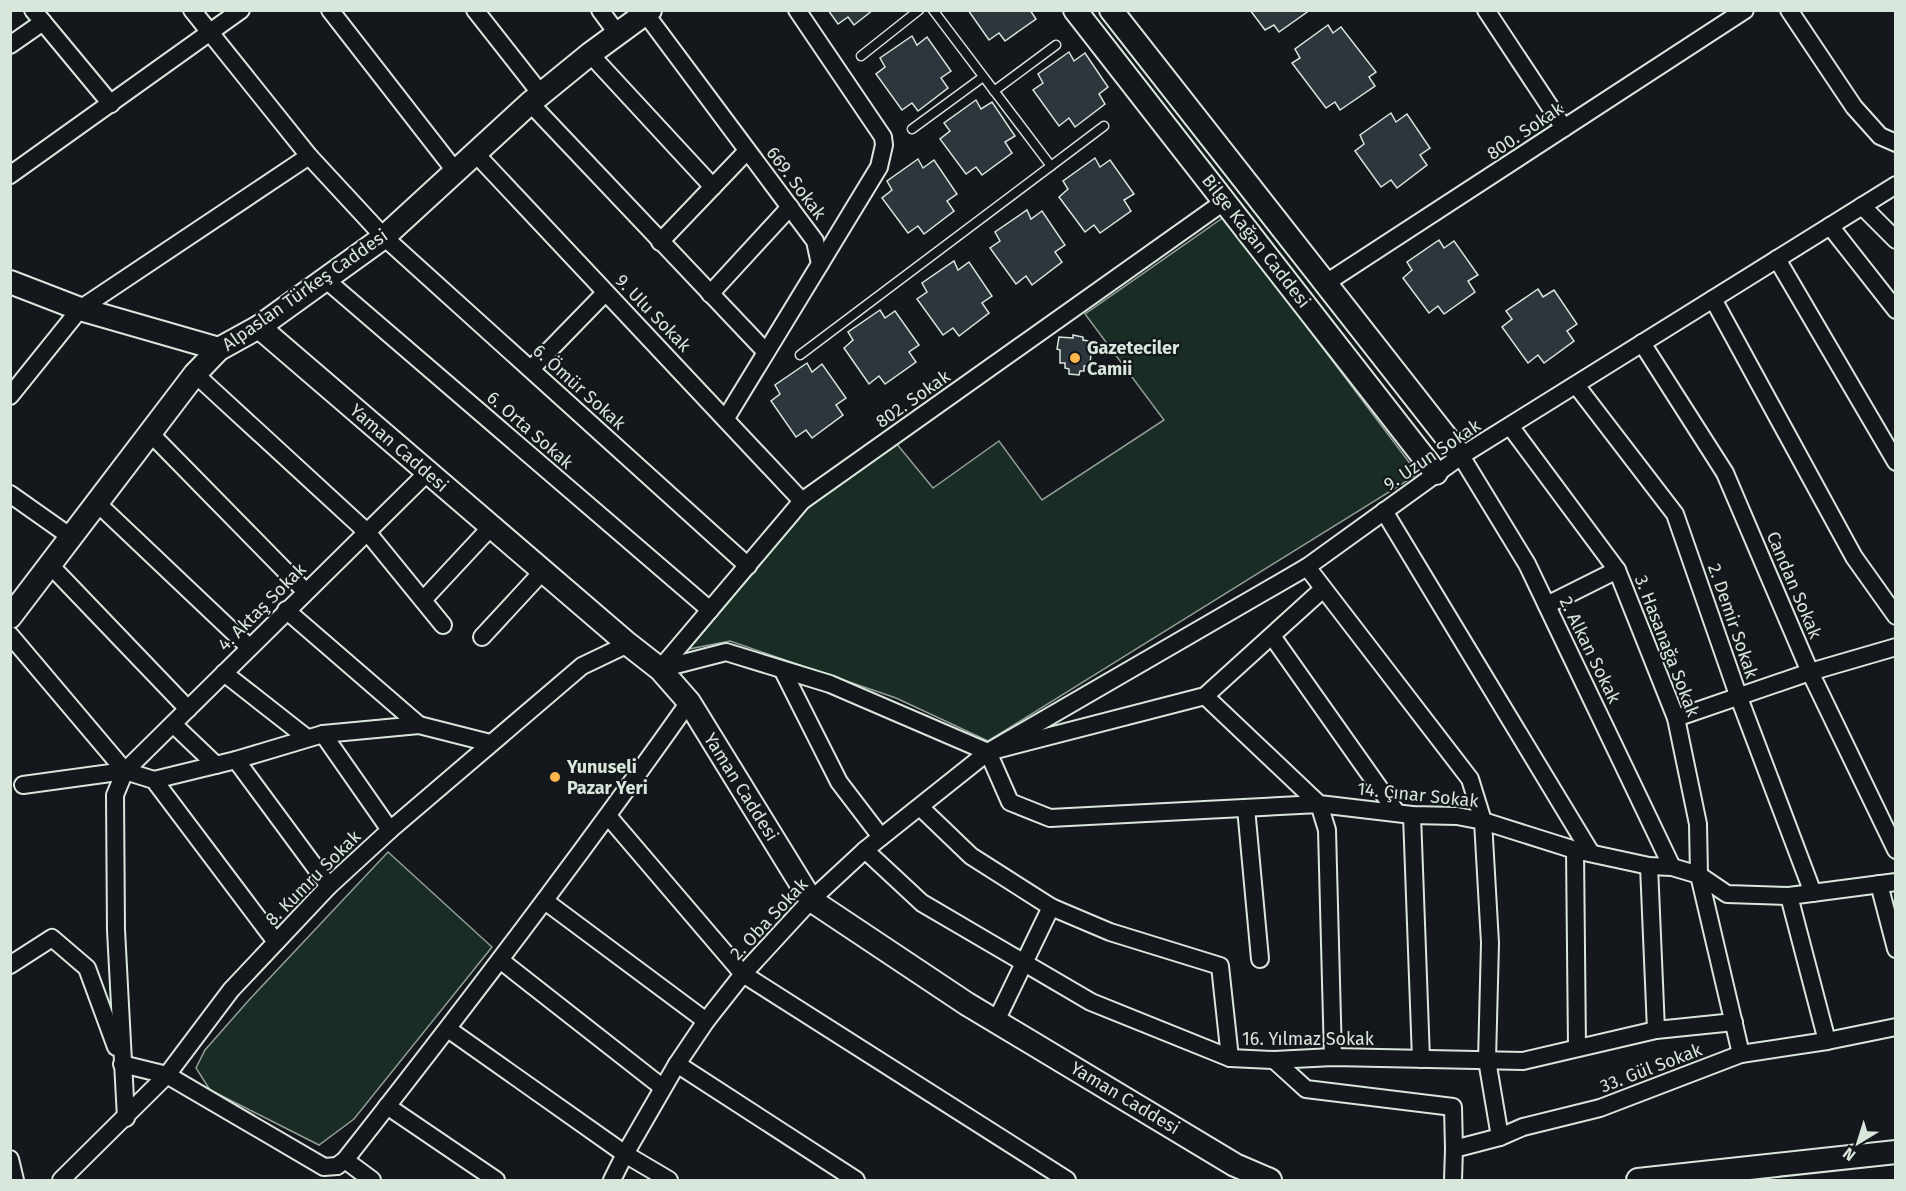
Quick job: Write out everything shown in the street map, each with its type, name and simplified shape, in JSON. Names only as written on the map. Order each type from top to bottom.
[{"type":"main road","name":"Bilge Kağan Caddesi","points":[[1075,10],[1436,473]]},
{"type":"main road","name":"Bilge Kağan Caddesi","points":[[1111,10],[1461,456]]},
{"type":"main road","name":"Alpaslan Türkeş Caddesi","points":[[10,617],[195,374],[219,349],[259,327],[384,237],[535,99],[617,33],[648,12]]},
{"type":"main road","points":[[10,282],[80,309],[219,349]]},
{"type":"main road","name":"Yaman Caddesi","points":[[259,327],[660,669],[689,702],[811,900],[996,1021],[1235,1165],[1270,1180]]},
{"type":"main road","points":[[1638,1180],[1896,1152]]},
{"type":"street","name":"6. Ömür Sokak","points":[[192,10],[309,156],[384,237],[748,566]]},
{"type":"street","points":[[10,175],[241,10]]},
{"type":"street","points":[[330,10],[456,172]]},
{"type":"street","points":[[475,10],[535,99],[660,242],[766,352]]},
{"type":"street","points":[[600,10],[617,33]]},
{"type":"street","points":[[726,418],[879,167],[884,145],[883,138],[797,10]]},
{"type":"street","points":[[1486,10],[1564,128]]},
{"type":"street","name":"800. Sokak","points":[[1326,283],[1745,10]]},
{"type":"street","points":[[1789,10],[1854,107],[1880,136],[1896,143]]},
{"type":"street","name":"669. Sokak","points":[[648,12],[747,151],[815,241],[820,264]]},
{"type":"street","points":[[10,45],[38,16],[111,104]]},
{"type":"street","points":[[590,54],[713,187]]},
{"type":"street","points":[[660,242],[747,151]]},
{"type":"street","name":"9. Ulu Sokak","points":[[475,153],[802,501]]},
{"type":"street","points":[[10,396],[80,309],[309,156]]},
{"type":"street","name":"9. Uzun Sokak","points":[[987,752],[1307,567],[1461,456],[1896,185]]},
{"type":"street","name":"802. Sokak","points":[[660,669],[802,501],[1225,201]]},
{"type":"street","points":[[1862,206],[1896,240]]},
{"type":"street","points":[[710,294],[790,207]]},
{"type":"street","points":[[1830,226],[1896,310]]},
{"type":"street","points":[[1777,259],[1896,462]]},
{"type":"street","name":"6. Orta Sokak","points":[[325,279],[710,610]]},
{"type":"street","points":[[531,369],[605,292]]},
{"type":"street","points":[[1713,299],[1854,557],[1896,616]]},
{"type":"street","name":"Candan Sokak","points":[[1642,343],[1725,473],[1810,672],[1896,850]]},
{"type":"street","points":[[195,374],[368,533],[443,625]]},
{"type":"street","name":"2. Demir Sokak","points":[[1576,385],[1675,514],[1738,695],[1813,893]]},
{"type":"street","name":"3. Hasanağa Sokak","points":[[1510,426],[1617,570],[1676,718],[1698,824],[1700,875],[1741,1054]]},
{"type":"street","points":[[150,433],[305,591]]},
{"type":"street","name":"2. Alkan Sokak","points":[[1461,456],[1527,564],[1672,867]]},
{"type":"street","name":"4. Aktaş Sokak","points":[[125,771],[428,472]]},
{"type":"street","points":[[10,494],[71,537]]},
{"type":"street","points":[[97,503],[249,647]]},
{"type":"street","points":[[1384,511],[1583,851],[1577,1048]]},
{"type":"street","points":[[423,600],[491,527]]},
{"type":"street","points":[[50,565],[188,709]]},
{"type":"street","points":[[1307,567],[1470,778],[1483,821],[1490,943],[1487,1060],[1500,1137]]},
{"type":"street","points":[[1547,605],[1617,570]]},
{"type":"street","points":[[482,637],[543,571]]},
{"type":"street","points":[[660,669],[726,652],[830,684],[987,752],[1205,696],[1323,589]]},
{"type":"street","points":[[286,610],[419,725]]},
{"type":"street","points":[[10,635],[125,771]]},
{"type":"street","points":[[1272,636],[1405,814],[1421,1059]]},
{"type":"street","name":"8. Kumru Sokak","points":[[61,1180],[167,1075],[231,990],[329,886],[490,743],[582,666],[628,644]]},
{"type":"street","points":[[1676,718],[1738,695],[1896,647]]},
{"type":"street","points":[[783,671],[839,782],[881,837]]},
{"type":"street","points":[[224,673],[315,736],[390,830]]},
{"type":"street","points":[[1205,696],[1319,804],[1327,830],[1333,1057]]},
{"type":"street","points":[[338,1169],[500,960],[608,816],[689,702]]},
{"type":"street","points":[[173,724],[216,765]]},
{"type":"street","points":[[23,785],[125,771],[154,780],[236,760],[315,736],[419,725],[490,743]]},
{"type":"street","name":"14. Çınar Sokak","points":[[987,752],[1010,802],[1050,818],[1319,804],[1405,814],[1457,816],[1483,821],[1583,851],[1649,866],[1672,867],[1700,875],[1727,894],[1789,896],[1887,883]]},
{"type":"street","name":"2. Oba Sokak","points":[[612,1180],[677,1064],[743,974],[811,900],[865,850],[987,752]]},
{"type":"street","points":[[236,760],[329,886]]},
{"type":"street","points":[[125,771],[115,795],[116,930],[126,1118]]},
{"type":"street","points":[[154,780],[276,942]]},
{"type":"street","points":[[920,807],[970,856],[1051,907],[1110,932],[1220,966],[1230,1058]]},
{"type":"street","points":[[1246,808],[1260,959]]},
{"type":"street","points":[[608,816],[743,974],[1067,1180]]},
{"type":"street","name":"16. Yılmaz Sokak","points":[[865,850],[922,903],[1091,1002],[1230,1058],[1274,1060],[1333,1057],[1523,1061],[1656,1030],[1734,1022]]},
{"type":"street","points":[[1649,866],[1656,1030]]},
{"type":"street","points":[[1887,883],[1896,949]]},
{"type":"street","points":[[1789,896],[1827,1041]]},
{"type":"street","points":[[544,901],[706,1022]]},
{"type":"street","points":[[996,1021],[1051,907]]},
{"type":"street","points":[[10,965],[52,938],[87,968],[122,1064]]},
{"type":"street","points":[[500,960],[662,1088]]},
{"type":"street","name":"33. Gül Sokak","points":[[1454,1149],[1500,1137],[1524,1127],[1600,1108],[1741,1054],[1827,1041],[1896,1027]]},
{"type":"street","points":[[448,1029],[625,1154],[669,1180]]},
{"type":"street","points":[[1274,1060],[1306,1089],[1453,1107],[1453,1180]]},
{"type":"street","points":[[122,1064],[167,1075],[324,1167],[372,1180]]},
{"type":"street","points":[[677,1064],[856,1180]]},
{"type":"street","points":[[387,1106],[496,1180]]},
{"type":"street","points":[[10,1159],[15,1180]]},
{"type":"lane","points":[[861,56],[919,10]]},
{"type":"lane","points":[[933,10],[1051,166]]},
{"type":"lane","points":[[994,91],[1056,45]]},
{"type":"lane","points":[[912,129],[983,77]]},
{"type":"lane","points":[[800,355],[1104,126]]},
{"type":"green space","points":[[1224,217],[1418,474],[988,741],[896,698],[730,641],[689,649],[808,508],[896,443],[933,488],[999,441],[1042,500],[1164,420],[1085,314]]},
{"type":"green space","points":[[388,852],[492,947],[354,1119],[319,1145],[210,1090],[196,1068],[205,1050],[249,1000]]},
{"type":"building","points":[[828,10],[873,10],[854,25],[848,17],[838,24]]},
{"type":"building","points":[[968,10],[1030,10],[1036,19],[1005,41],[999,33],[989,40]]},
{"type":"building","points":[[1250,10],[1310,10],[1279,32],[1274,25],[1265,30]]},
{"type":"building","points":[[1328,25],[1333,33],[1341,27],[1376,72],[1369,77],[1375,86],[1340,110],[1335,102],[1326,108],[1292,63],[1300,58],[1295,49]]},
{"type":"building","points":[[912,36],[917,45],[927,37],[951,71],[941,78],[948,88],[918,111],[912,103],[902,110],[876,74],[885,67],[880,58]]},
{"type":"building","points":[[1069,52],[1074,61],[1085,53],[1108,87],[1099,94],[1105,104],[1075,127],[1069,118],[1059,126],[1033,90],[1043,83],[1038,74]]},
{"type":"building","points":[[976,100],[981,109],[992,102],[1015,136],[1005,142],[1012,153],[982,175],[976,167],[966,174],[940,139],[950,131],[944,123]]},
{"type":"building","points":[[1391,113],[1396,122],[1407,114],[1430,148],[1420,155],[1427,165],[1397,188],[1391,180],[1381,187],[1355,151],[1364,144],[1360,135]]},
{"type":"building","points":[[1095,158],[1100,167],[1110,160],[1134,194],[1124,200],[1131,211],[1100,233],[1094,225],[1085,232],[1059,197],[1068,189],[1063,181]]},
{"type":"building","points":[[918,159],[923,168],[934,160],[957,194],[947,201],[954,211],[924,234],[918,226],[908,233],[882,198],[892,190],[887,181]]},
{"type":"building","points":[[1027,210],[1031,219],[1042,211],[1065,245],[1055,252],[1062,262],[1032,285],[1026,276],[1016,284],[990,248],[1000,241],[995,232]]},
{"type":"building","points":[[1439,240],[1444,248],[1454,241],[1478,275],[1468,281],[1475,292],[1444,314],[1438,306],[1429,313],[1403,278],[1412,270],[1407,262]]},
{"type":"building","points":[[954,261],[958,270],[969,262],[992,296],[982,303],[989,313],[959,336],[953,328],[943,335],[917,299],[927,292],[922,283]]},
{"type":"building","points":[[1538,289],[1543,297],[1554,290],[1577,324],[1567,331],[1574,341],[1544,363],[1538,355],[1528,363],[1502,327],[1512,319],[1506,311]]},
{"type":"building","points":[[880,310],[885,318],[895,311],[919,345],[909,352],[916,362],[885,384],[879,376],[869,384],[844,348],[853,340],[848,332]]},
{"type":"building","name":"Gazeteciler Camii","points":[[1073,335],[1083,337],[1083,340],[1096,342],[1094,353],[1091,353],[1090,366],[1084,366],[1084,371],[1080,371],[1079,375],[1069,374],[1065,363],[1060,363],[1060,350],[1057,349],[1059,337],[1073,338]]},
{"type":"building","points":[[807,363],[812,372],[822,364],[846,398],[836,405],[843,415],[812,438],[806,430],[796,437],[771,401],[780,394],[775,385]]},
{"type":"place","name":"Gazeteciler Camii","points":[[1075,358]]},
{"type":"place","name":"Yunuseli Pazar Yeri","points":[[555,777]]}]
